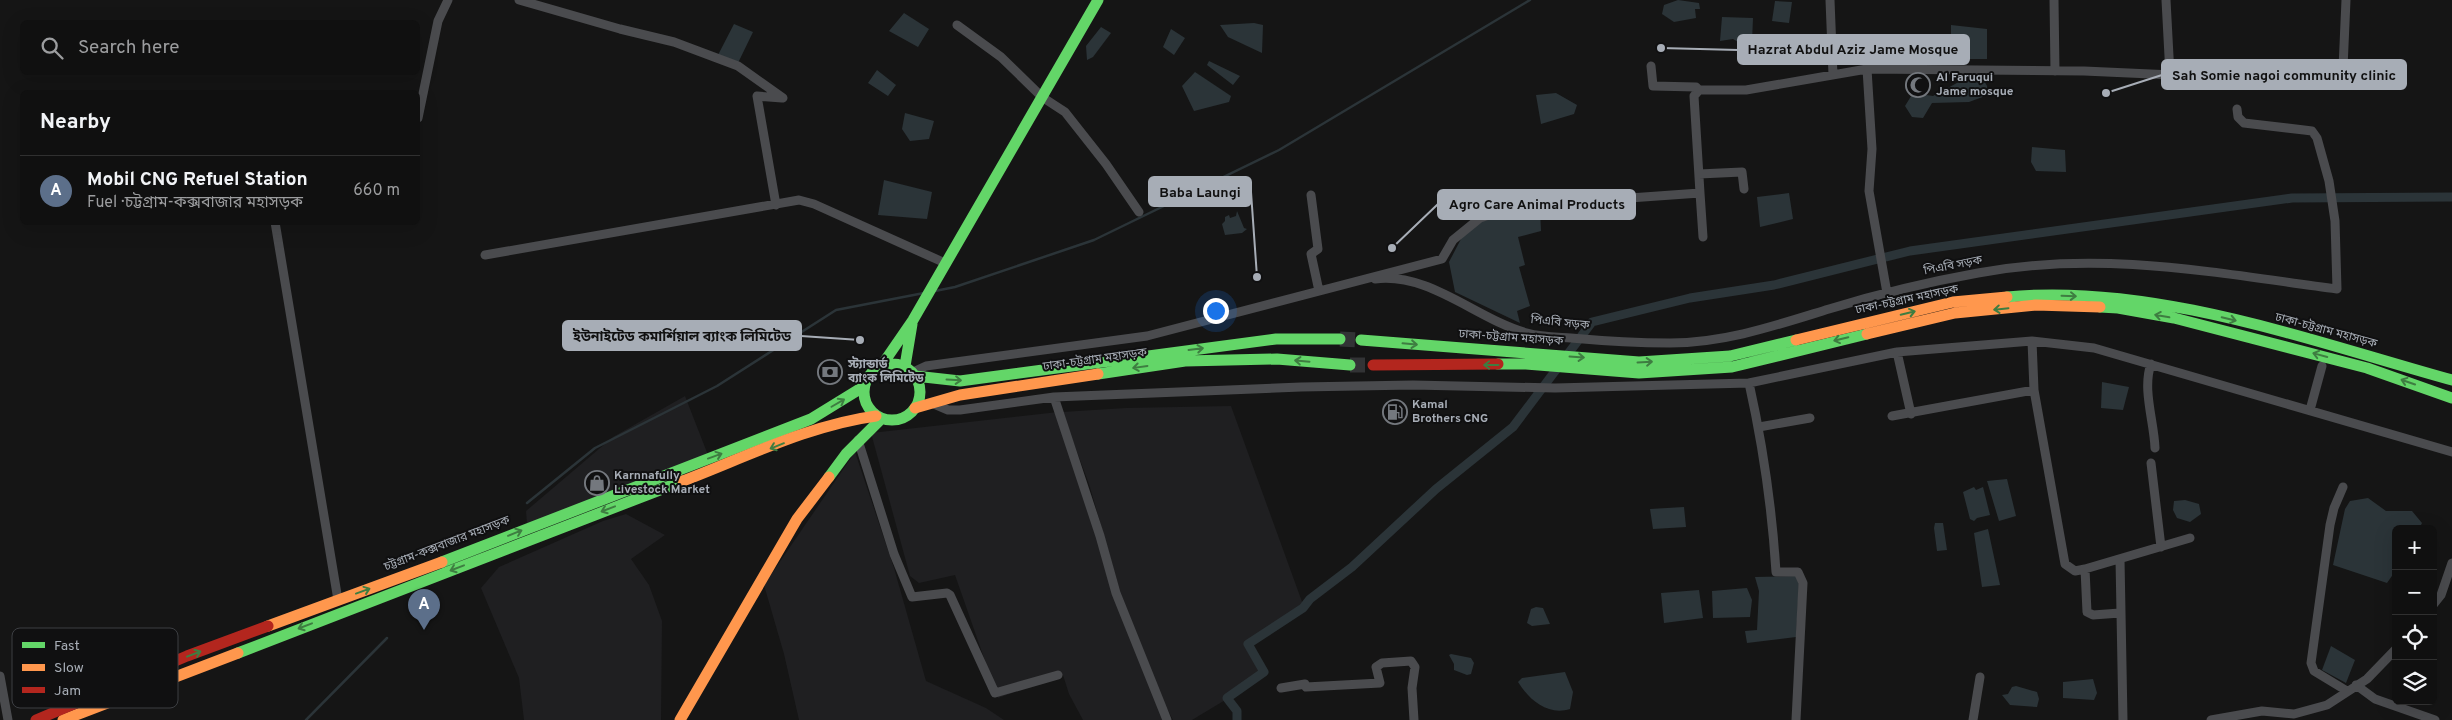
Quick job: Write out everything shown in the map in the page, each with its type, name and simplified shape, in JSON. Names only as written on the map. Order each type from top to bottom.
[{"type":"main road","points":[[882,365],[913,320],[1098,0]]},
{"type":"main road","name":"ঢাকা-চট্টগ্রাম মহাসড়ক","points":[[1361,340],[1639,362],[1730,356],[1953,302],[2036,294],[2120,297],[2176,307],[2265,328],[2452,380]]},
{"type":"main road","name":"ঢাকা-চট্টগ্রাম মহাসড়ক","points":[[1373,365],[1540,366],[1639,373],[1732,367],[1954,313],[2046,306],[2118,308],[2174,318],[2262,339],[2367,368],[2451,397]]},
{"type":"main road","points":[[913,320],[911,372],[920,386],[919,398],[915,408]]},
{"type":"main road","name":"ঢাকা-চট্টগ্রাম মহাসড়ক","points":[[993,383],[1267,340],[1340,339]]},
{"type":"main road","name":"ঢাকা-চট্টগ্রাম মহাসড়ক","points":[[993,383],[1185,361],[1278,359],[1350,365]]},
{"type":"main road","points":[[894,363],[911,372],[960,381],[993,383],[915,408],[900,419],[878,417],[868,408],[864,398],[863,387],[867,377],[874,370],[882,365],[894,363]]},
{"type":"main road","name":"চট্টগ্রাম-কক্সবাজার মহাসড়ক","points":[[178,660],[811,419],[863,387]]},
{"type":"main road","points":[[680,720],[797,519],[878,417]]},
{"type":"main road","name":"চট্টগ্রাম-কক্সবাজার মহাসড়ক","points":[[178,676],[822,428],[847,420],[878,417]]},
{"type":"main road","name":"চট্টগ্রাম-কক্সবাজার মহাসড়ক","points":[[36,720],[65,708]]},
{"type":"main road","name":"চট্টগ্রাম-কক্সবাজার মহাসড়ক","points":[[63,720],[94,708]]},
{"type":"street","points":[[420,108],[438,21],[448,0]]},
{"type":"street","points":[[519,0],[620,29],[674,42],[738,66],[782,98],[757,96],[776,205]]},
{"type":"street","points":[[1830,0],[1834,75]]},
{"type":"street","points":[[2054,0],[2055,71]]},
{"type":"street","points":[[2166,0],[2170,75]]},
{"type":"street","points":[[1651,66],[1653,86],[1696,87],[1700,90],[1746,90],[1867,69],[2055,71],[2240,78],[2334,78],[2340,75],[2343,68],[2346,0]]},
{"type":"street","points":[[957,25],[1001,57],[1042,97],[1065,112],[1081,131],[1139,212]]},
{"type":"street","points":[[1867,69],[1872,149],[1869,191],[1887,293]]},
{"type":"street","points":[[1700,90],[1694,96],[1703,237]]},
{"type":"street","name":"পিএবি সড়ক","points":[[1344,286],[1378,278],[1410,282],[1428,287],[1508,326],[1529,334],[1616,342],[1672,343],[1736,335],[1794,321],[1887,293],[1981,272],[2075,262],[2157,264],[2337,289],[2335,221],[2329,181],[2317,138],[2312,131],[2244,123],[2238,118],[2237,109]]},
{"type":"street","points":[[1699,174],[1742,172],[1744,189]]},
{"type":"street","points":[[911,372],[926,366],[1147,336],[1344,286],[1382,273],[1442,259],[1453,240],[1480,218],[1516,206],[1700,193]]},
{"type":"street","points":[[1311,195],[1318,249],[1311,254],[1319,291]]},
{"type":"street","points":[[485,255],[806,201],[946,263]]},
{"type":"street","points":[[276,225],[338,600]]},
{"type":"street","points":[[2032,341],[2034,390],[2065,564],[2076,571],[2086,569],[2190,538]]},
{"type":"street","points":[[933,403],[948,410],[960,410],[1054,397],[1300,387],[1413,385],[1555,388],[1749,384],[1897,352],[2032,341],[2094,348],[2452,452]]},
{"type":"street","points":[[1897,352],[1911,414]]},
{"type":"street","points":[[2151,364],[2146,376],[2154,427],[2155,448]]},
{"type":"street","points":[[2310,410],[2322,366]]},
{"type":"street","points":[[1749,384],[1759,427],[1772,511],[1776,572],[1798,572],[1803,583],[1796,720]]},
{"type":"street","points":[[1892,416],[2034,390]]},
{"type":"street","points":[[1054,397],[1100,536],[1116,592],[1167,720]]},
{"type":"street","points":[[1759,427],[1810,418]]},
{"type":"street","points":[[858,440],[894,554],[912,597],[947,593],[950,595],[995,693],[1058,675]]},
{"type":"street","points":[[2150,463],[2161,547]]},
{"type":"street","points":[[2343,487],[2334,508],[2330,525],[2311,663],[2314,671],[2347,691]]},
{"type":"street","points":[[2120,559],[2123,720]]},
{"type":"street","points":[[2437,600],[2441,595],[2452,564]]},
{"type":"street","points":[[2086,569],[2088,612],[2093,615],[2120,614]]},
{"type":"street","points":[[2211,720],[2294,714],[2327,705],[2367,679],[2392,653]]},
{"type":"street","points":[[1282,688],[1305,684],[1306,687],[1380,683],[1376,667],[1382,663],[1411,661],[1415,667],[1412,688],[1414,720]]},
{"type":"street","points":[[0,676],[8,720]]},
{"type":"street","points":[[1973,720],[1980,677]]},
{"type":"street","points":[[2356,686],[2375,699],[2435,720]]},
{"type":"shaded area","points":[[1678,0],[1699,3],[1700,9],[1695,9],[1696,18],[1674,22],[1662,14],[1664,5]]},
{"type":"shaded area","points":[[1775,1],[1792,2],[1789,23],[1772,21]]},
{"type":"shaded area","points":[[904,13],[929,29],[918,47],[889,31]]},
{"type":"shaded area","points":[[1722,17],[1753,18],[1752,42],[1745,46],[1733,39],[1720,41]]},
{"type":"shaded area","points":[[1254,23],[1263,25],[1262,53],[1228,37],[1220,25]]},
{"type":"shaded area","points":[[734,24],[753,32],[738,63],[718,55]]},
{"type":"shaded area","points":[[1951,25],[1987,29],[1987,59],[1951,59]]},
{"type":"shaded area","points":[[1101,27],[1111,33],[1093,57],[1087,60],[1086,46]]},
{"type":"shaded area","points":[[1171,29],[1185,38],[1174,55],[1163,47]]},
{"type":"shaded area","points":[[1209,61],[1240,76],[1233,85],[1207,65]]},
{"type":"shaded area","points":[[877,70],[896,85],[888,96],[868,83]]},
{"type":"shaded area","points":[[1195,72],[1231,96],[1229,102],[1194,111],[1182,86]]},
{"type":"shaded area","points":[[1966,78],[1983,79],[1987,86],[1988,95],[1969,102],[1932,103],[1923,118],[1912,117],[1905,106],[1913,93],[1933,96]]},
{"type":"shaded area","points":[[1556,93],[1577,105],[1574,114],[1541,124],[1536,95]]},
{"type":"shaded area","points":[[905,113],[934,121],[929,139],[910,141],[902,129]]},
{"type":"shaded area","points":[[2032,147],[2065,150],[2066,172],[2036,171],[2031,162]]},
{"type":"shaded area","points":[[884,180],[932,192],[927,219],[878,215]]},
{"type":"shaded area","points":[[1789,193],[1793,219],[1760,227],[1757,197]]},
{"type":"shaded area","points":[[1540,210],[1541,231],[1518,237],[1525,265],[1519,267],[1530,306],[1517,311],[1520,323],[1455,292],[1449,262],[1462,237],[1482,221]]},
{"type":"shaded area","points":[[1237,211],[1244,228],[1247,229],[1242,233],[1225,235],[1222,224],[1225,221],[1225,217],[1229,215],[1230,218],[1236,216]]},
{"type":"shaded area","points":[[2102,382],[2129,387],[2123,410],[2101,408]]},
{"type":"shaded area","name":"Karnnafully Livestock Market","points":[[685,396],[708,455],[527,524],[526,511],[613,437]]},
{"type":"shaded area","points":[[1231,406],[1305,610],[1247,648],[1265,676],[1192,720],[1173,720],[1163,701],[1120,591],[1089,484],[1062,412],[1126,408]]},
{"type":"shaded area","points":[[1058,412],[1110,573],[1168,720],[1083,720],[1069,694],[1063,675],[998,698],[955,575],[919,583],[910,576],[871,433]]},
{"type":"shaded area","points":[[855,452],[894,568],[926,681],[986,708],[1004,720],[799,720],[784,654],[764,585]]},
{"type":"shaded area","points":[[2007,479],[2016,516],[1999,521],[1987,481]]},
{"type":"shaded area","points":[[1974,487],[1976,490],[1983,487],[1990,515],[1977,518],[1974,521],[1970,519],[1963,492]]},
{"type":"shaded area","points":[[2368,498],[2386,511],[2412,511],[2422,523],[2421,525],[2392,525],[2392,576],[2387,583],[2333,565],[2345,509],[2350,501]]},
{"type":"shaded area","points":[[2185,500],[2199,504],[2201,514],[2190,522],[2177,518],[2173,510],[2174,501]]},
{"type":"shaded area","points":[[1684,507],[1686,527],[1653,529],[1650,509]]},
{"type":"shaded area","points":[[626,514],[665,535],[631,559],[649,585],[662,621],[661,720],[524,720],[519,678],[481,588],[499,567],[603,521]]},
{"type":"shaded area","points":[[1935,523],[1943,523],[1947,550],[1937,551]]},
{"type":"shaded area","points":[[1988,529],[2000,585],[1982,587],[1974,533]]},
{"type":"shaded area","points":[[1796,576],[1799,584],[1796,637],[1747,643],[1745,631],[1757,630],[1759,591],[1755,577]]},
{"type":"shaded area","points":[[1747,588],[1752,600],[1750,617],[1713,618],[1712,591]]},
{"type":"shaded area","points":[[1699,590],[1703,618],[1664,623],[1661,593]]},
{"type":"shaded area","points":[[1536,607],[1543,608],[1550,624],[1532,626],[1527,623],[1531,609]]},
{"type":"shaded area","points":[[2331,646],[2355,660],[2346,683],[2322,670]]},
{"type":"shaded area","points":[[1449,655],[1471,658],[1474,663],[1471,674],[1467,675],[1454,670],[1454,664]]},
{"type":"shaded area","points":[[1565,672],[1573,692],[1570,709],[1562,711],[1540,705],[1522,689],[1518,682],[1522,678]]},
{"type":"shaded area","points":[[2093,679],[2097,693],[2094,700],[2063,698],[2063,682]]},
{"type":"shaded area","points":[[2016,686],[2037,692],[2039,699],[2037,707],[2010,705],[2002,695],[2008,694],[2012,687]]},
{"type":"waterway","points":[[935,291],[955,287],[1094,240],[1279,150],[1530,0]]},
{"type":"waterway","points":[[1237,720],[1237,711],[1227,698],[1264,672],[1248,644],[1303,608],[1310,599],[1352,567],[1436,489],[1513,427],[1592,322],[1690,298],[1774,285],[1910,251],[2292,198],[2452,197]]},
{"type":"waterway","points":[[527,503],[595,448],[717,386],[836,310],[924,293]]},
{"type":"waterway","points":[[306,720],[387,638]]},
{"type":"tunnel","points":[[1340,339],[1361,340]]},
{"type":"tunnel","points":[[1350,365],[1373,365]]},
{"type":"traffic: fast","points":[[882,365],[913,320],[1098,0]]},
{"type":"traffic: fast","points":[[2007,297],[2063,295],[2119,299],[2175,307],[2288,333],[2452,380]]},
{"type":"traffic: fast","points":[[2100,307],[2118,308],[2174,318],[2367,368],[2452,398]]},
{"type":"traffic: fast","points":[[905,366],[912,324]]},
{"type":"traffic: fast","points":[[1498,364],[1526,364],[1639,373],[1732,367],[1867,334]]},
{"type":"traffic: fast","points":[[915,376],[960,381],[1276,339],[1340,339]]},
{"type":"traffic: fast","points":[[1361,340],[1639,362],[1730,356],[1796,340]]},
{"type":"traffic: fast","points":[[1098,374],[1185,361],[1277,359],[1350,365]]},
{"type":"traffic: fast","points":[[886,364],[898,364],[908,368],[916,376],[920,392],[916,408],[908,416],[898,420],[886,420],[876,416],[868,408],[864,398],[864,386],[868,376],[876,368],[886,364]]},
{"type":"traffic: fast","points":[[442,562],[811,419],[863,387]]},
{"type":"traffic: fast","points":[[829,477],[846,454],[881,419]]},
{"type":"traffic: fast","points":[[238,653],[683,481]]},
{"type":"traffic: slow","points":[[1796,340],[1953,302],[2007,297]]},
{"type":"traffic: slow","points":[[1867,334],[1955,313],[2036,305],[2100,307]]},
{"type":"traffic: slow","points":[[915,408],[960,395],[1098,374]]},
{"type":"traffic: slow","points":[[683,481],[802,434],[851,420],[876,416]]},
{"type":"traffic: slow","points":[[680,720],[797,519],[829,477]]},
{"type":"traffic: slow","points":[[268,626],[442,562]]},
{"type":"traffic: slow","points":[[178,676],[238,653]]},
{"type":"traffic: slow","points":[[63,720],[94,708]]},
{"type":"traffic: jam","points":[[1373,365],[1498,364]]},
{"type":"traffic: jam","points":[[178,660],[268,626]]},
{"type":"traffic: jam","points":[[36,720],[64,708]]},
{"type":"place","name":"Hazrat Abdul Aziz Jame Mosque","points":[[1661,48]]},
{"type":"place","name":"Al Faruqui Jame mosque","points":[[1918,85]]},
{"type":"place","name":"Sah Somie nagoi community clinic","points":[[2106,93]]},
{"type":"place","name":"Agro Care Animal Products","points":[[1392,248]]},
{"type":"place","name":"Baba Laungi","points":[[1257,277]]},
{"type":"place","name":"ইউনাইটেড কমার্শিয়াল ব্যাংক লিমিটেড","points":[[860,340]]},
{"type":"place","name":"স্ট্যান্ডার্ড ব্যাংক লিমিটেড","points":[[830,372]]},
{"type":"place","name":"Kamal Brothers CNG","points":[[1395,412]]},
{"type":"place","name":"Karnnafully Livestock Market","points":[[597,483]]},
{"type":"place","name":"Mobil CNG Refuel Station","points":[[424,630]]}]
